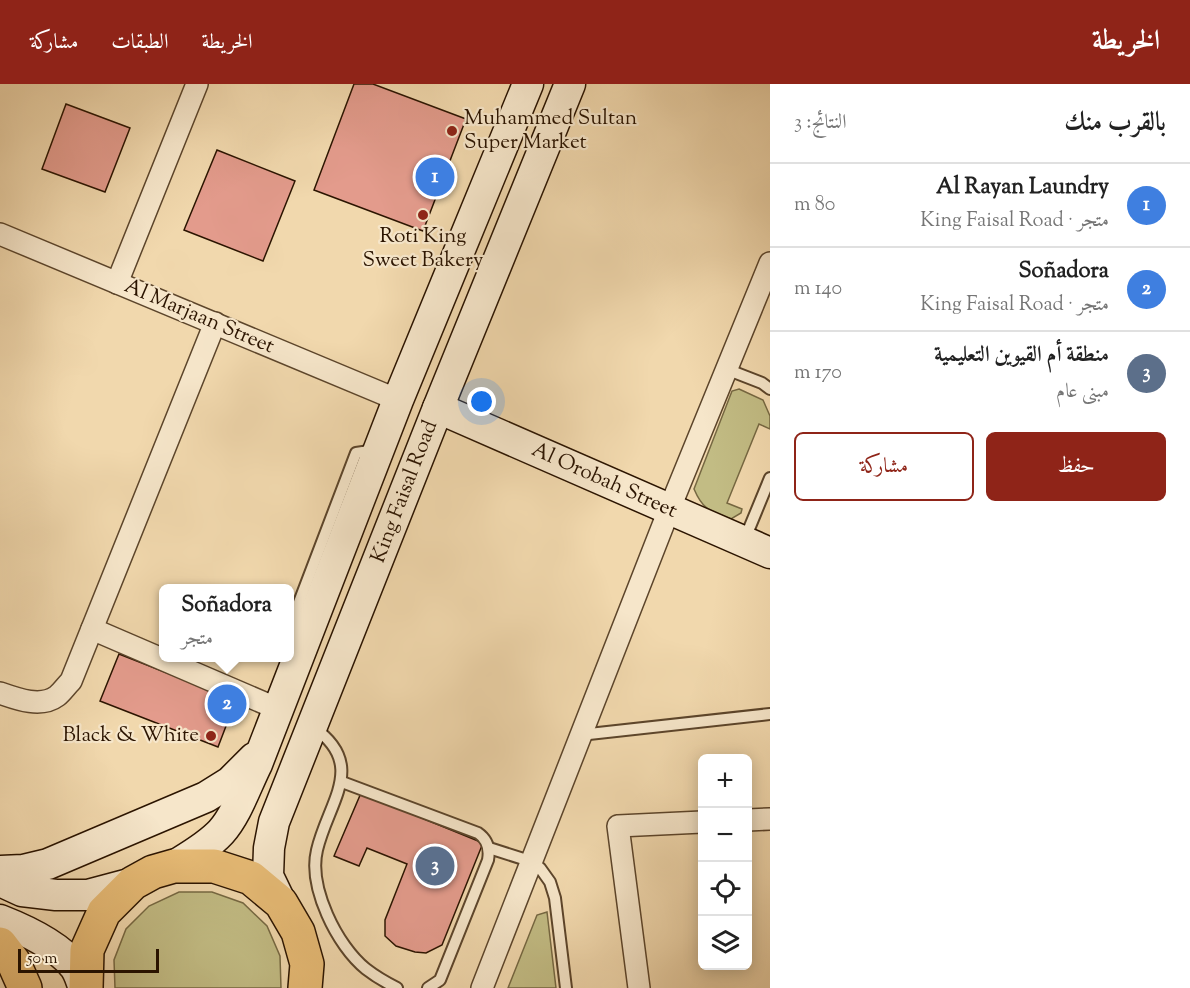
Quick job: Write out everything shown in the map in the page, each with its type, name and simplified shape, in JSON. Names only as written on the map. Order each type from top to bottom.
[{"type":"main road","name":"King Faisal Road","points":[[294,657],[528,84]]},
{"type":"main road","name":"King Faisal Road","points":[[281,903],[268,876],[269,848],[274,822],[438,408],[570,84]]},
{"type":"main road","name":"Al Orobah Street","points":[[438,408],[757,547]]},
{"type":"main road","name":"King Faisal Road","points":[[174,866],[222,832],[238,804],[262,749],[278,709],[291,664]]},
{"type":"main road","points":[[0,871],[23,870],[48,864],[206,797],[230,782],[262,749]]},
{"type":"main road","points":[[0,881],[22,891],[56,895],[88,895],[134,883],[174,866],[214,866],[251,878],[281,903],[298,932],[310,980]]},
{"type":"main road","points":[[85,988],[87,950],[104,912],[134,883]]},
{"type":"main road","points":[[0,920],[16,926],[57,950],[75,967],[85,988]]},
{"type":"main road","points":[[0,944],[13,961],[25,988]]},
{"type":"street","points":[[117,283],[197,84]]},
{"type":"street","name":"Al Marjaan Street","points":[[0,234],[398,400]]},
{"type":"street","points":[[482,988],[726,369],[765,291],[770,263]]},
{"type":"street","points":[[0,693],[41,703],[56,697],[70,681],[216,323]]},
{"type":"street","points":[[92,629],[159,658]]},
{"type":"street","points":[[169,662],[278,709]]},
{"type":"street","points":[[752,820],[770,819]]},
{"type":"street","points":[[639,988],[618,826],[698,822]]},
{"type":"lane","points":[[726,369],[762,383],[770,389]]},
{"type":"lane","points":[[294,616],[356,453],[379,450]]},
{"type":"lane","points":[[757,547],[770,478]]},
{"type":"lane","points":[[580,735],[770,714]]},
{"type":"lane","points":[[313,727],[327,737],[337,751],[342,766],[342,782],[316,850],[315,874],[321,899],[333,926],[348,949],[366,969],[397,988]]},
{"type":"lane","points":[[342,782],[478,833],[489,848],[488,860],[440,980],[428,988]]},
{"type":"lane","points":[[489,848],[533,862],[545,874],[553,890],[566,988]]},
{"type":"shaded area","points":[[739,389],[763,400],[770,416],[770,429],[759,424],[727,503],[742,509],[741,513],[731,519],[704,506],[694,489],[732,391]]},
{"type":"shaded area","points":[[179,892],[212,892],[243,903],[267,926],[280,956],[281,988],[115,988],[114,960],[126,929],[149,906]]},
{"type":"shaded area","points":[[547,912],[556,988],[508,988],[537,915]]},
{"type":"building","points":[[354,84],[373,84],[466,119],[423,231],[314,190]]},
{"type":"building","points":[[66,104],[130,128],[105,192],[42,169]]},
{"type":"building","points":[[217,150],[295,181],[263,261],[184,230]]},
{"type":"building","points":[[119,654],[236,700],[218,747],[100,701]]},
{"type":"building","points":[[361,793],[483,843],[442,945],[426,953],[396,946],[385,936],[385,920],[407,864],[367,848],[359,866],[334,856]]},
{"type":"place","name":"Muhammed Sultan Super Market","points":[[452,131]]},
{"type":"place","name":"Al Rayan Laundry","points":[[435,177]]},
{"type":"place","name":"Roti King Sweet Bakery","points":[[423,215]]},
{"type":"place","name":"Soñadora","points":[[227,704]]},
{"type":"place","name":"Black & White","points":[[211,736]]},
{"type":"place","name":"منطقة أم القيوين التعليمية","points":[[435,866]]}]
